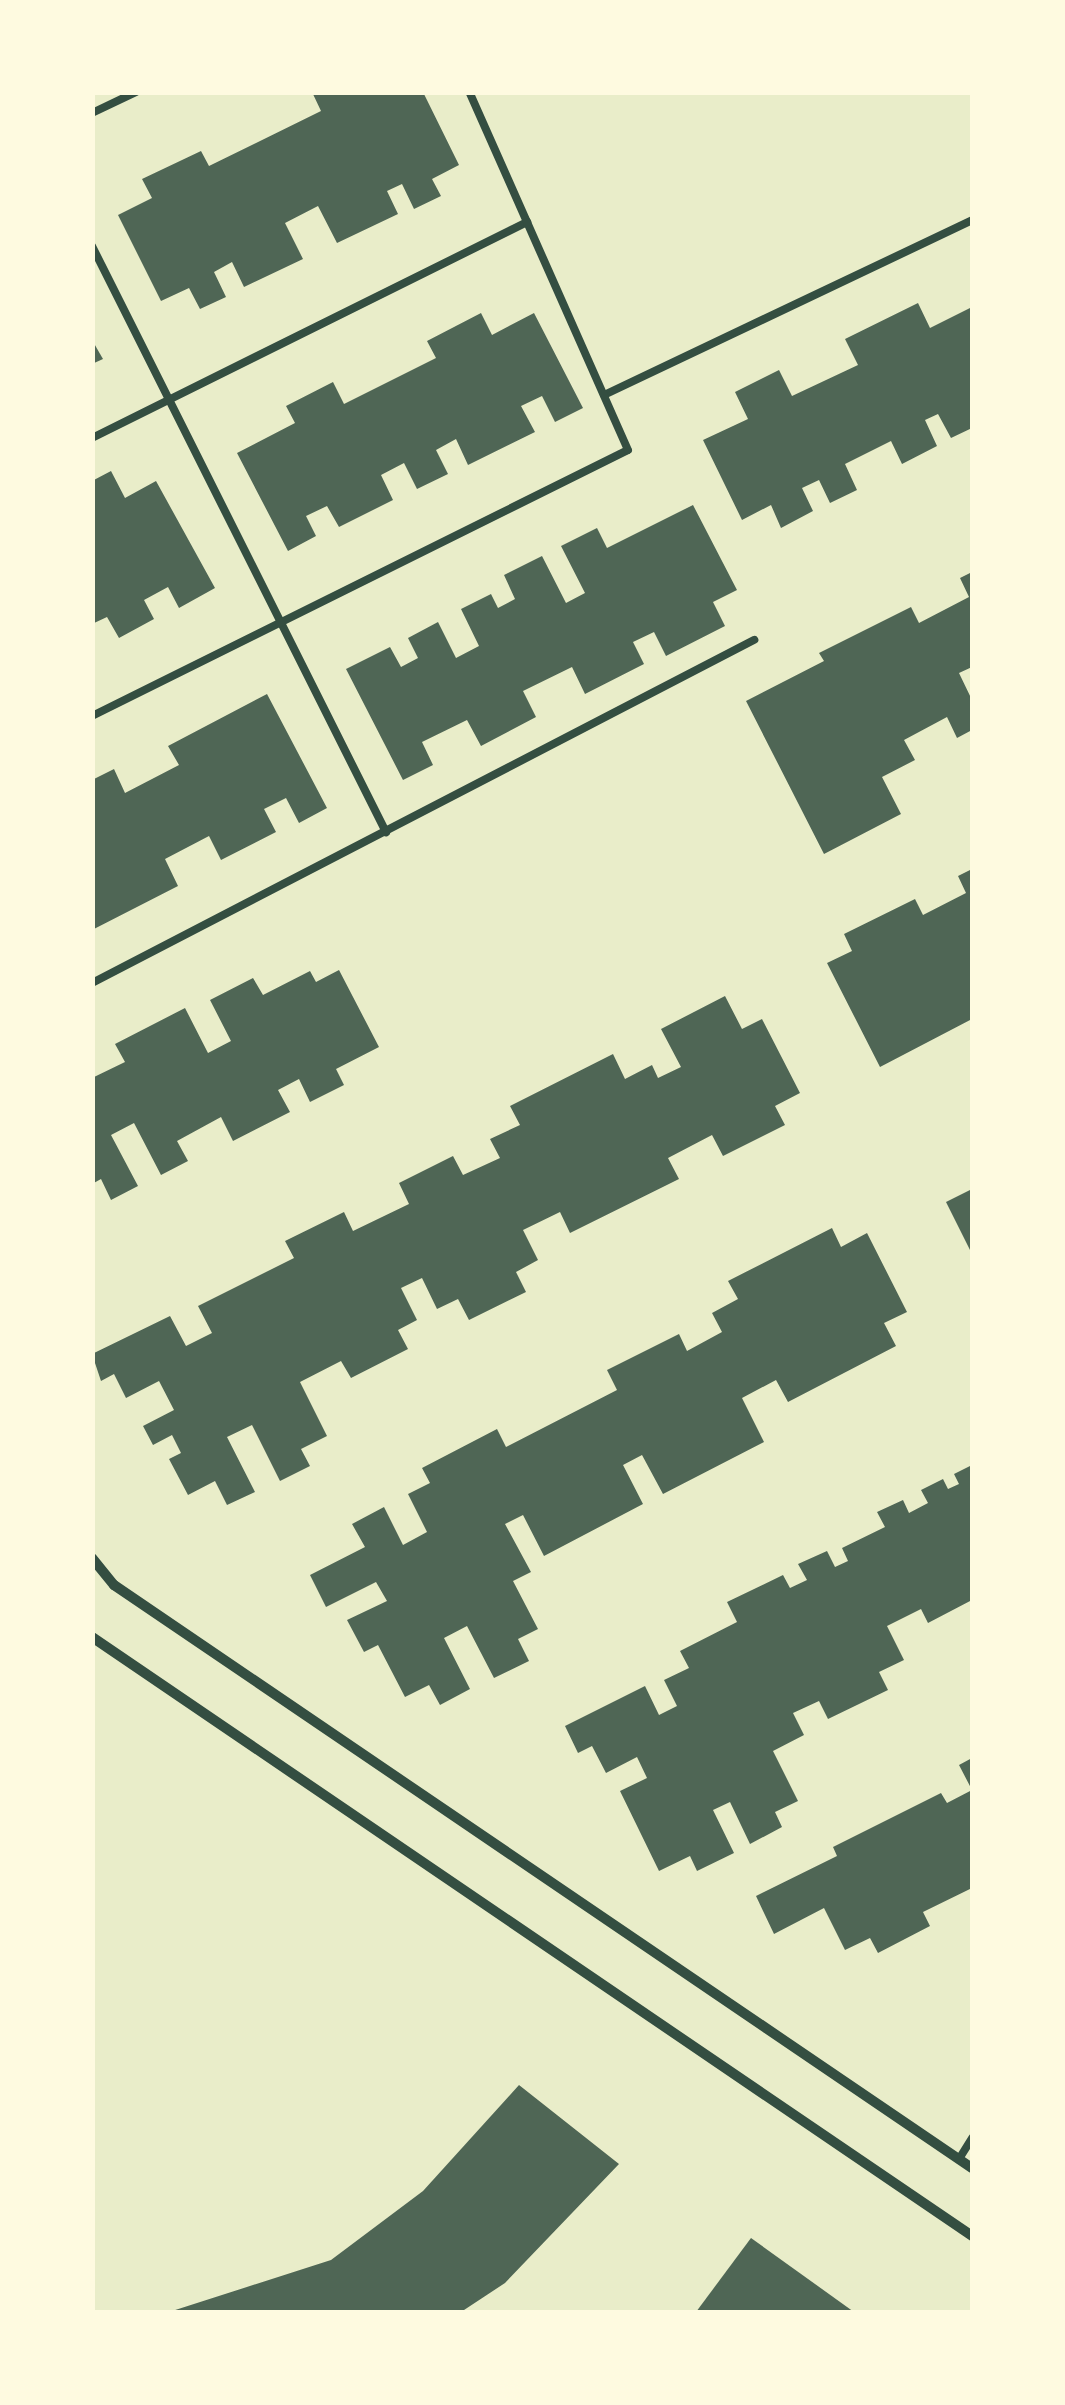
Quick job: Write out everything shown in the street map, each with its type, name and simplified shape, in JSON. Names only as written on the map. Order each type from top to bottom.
[{"type":"street","points":[[92,1558],[114,1585],[972,2168]]},
{"type":"street","points":[[92,1636],[972,2236]]},
{"type":"lane","points":[[92,113],[136,92]]},
{"type":"lane","points":[[92,716],[628,450],[469,92]]},
{"type":"lane","points":[[604,396],[972,220]]},
{"type":"lane","points":[[92,438],[526,222]]},
{"type":"lane","points":[[92,246],[386,832]]},
{"type":"lane","points":[[92,984],[754,640]]},
{"type":"lane","points":[[959,2159],[972,2138]]},
{"type":"building","points":[[312,92],[423,92],[459,165],[432,179],[441,196],[414,209],[402,184],[387,191],[398,214],[337,243],[318,206],[285,223],[303,259],[244,287],[232,262],[214,272],[226,297],[200,309],[189,288],[161,301],[118,215],[152,198],[142,179],[201,151],[209,166],[321,111]]},
{"type":"building","points":[[918,303],[930,328],[972,307],[972,428],[951,438],[938,414],[925,420],[937,446],[902,464],[891,441],[845,464],[857,490],[830,503],[819,480],[802,488],[813,511],[781,528],[771,505],[742,520],[703,440],[748,419],[735,392],[779,370],[792,396],[858,365],[845,339]]},
{"type":"building","points":[[481,313],[492,335],[534,313],[583,408],[555,422],[542,396],[521,406],[535,432],[468,465],[456,439],[436,450],[448,474],[417,489],[404,463],[381,475],[393,500],[339,527],[327,506],[306,516],[316,536],[288,551],[237,453],[295,423],[286,406],[333,382],[344,404],[436,358],[427,341]]},
{"type":"building","points":[[92,340],[103,359],[92,364]]},
{"type":"building","points":[[111,471],[125,498],[156,481],[215,588],[179,608],[168,587],[144,600],[154,619],[119,638],[107,617],[92,624],[92,481]]},
{"type":"building","points":[[693,505],[737,590],[713,602],[725,626],[666,656],[654,632],[633,642],[644,664],[585,694],[572,667],[523,691],[536,717],[481,746],[467,720],[422,742],[433,765],[403,780],[346,669],[390,647],[401,667],[418,658],[408,638],[438,622],[456,658],[479,646],[461,609],[491,594],[498,608],[515,599],[504,575],[542,556],[566,603],[585,593],[561,546],[597,528],[607,548]]},
{"type":"building","points":[[972,572],[972,667],[959,673],[972,700],[972,730],[957,738],[947,717],[904,740],[915,760],[882,777],[901,814],[824,854],[746,701],[824,661],[819,653],[911,607],[919,623],[969,597],[960,578]]},
{"type":"building","points":[[267,694],[327,808],[299,823],[286,798],[264,809],[276,832],[221,860],[209,836],[165,859],[178,886],[92,930],[92,780],[114,769],[125,793],[179,765],[168,746]]},
{"type":"building","points":[[972,869],[972,1019],[880,1067],[827,963],[852,951],[844,934],[915,899],[923,915],[966,893],[958,876]]},
{"type":"building","points":[[339,970],[379,1047],[336,1069],[344,1085],[310,1102],[299,1079],[278,1090],[290,1112],[233,1141],[221,1117],[177,1141],[188,1161],[161,1175],[134,1123],[111,1135],[138,1186],[111,1200],[101,1179],[92,1184],[92,1078],[125,1062],[115,1044],[185,1008],[208,1053],[231,1041],[210,1000],[253,978],[263,995],[310,971],[316,982]]},
{"type":"building","points":[[725,996],[742,1029],[762,1019],[800,1093],[775,1106],[785,1125],[723,1156],[712,1135],[668,1158],[679,1179],[570,1233],[560,1212],[523,1230],[538,1260],[516,1272],[526,1292],[469,1320],[458,1299],[437,1309],[422,1278],[401,1288],[417,1320],[398,1330],[408,1349],[351,1378],[341,1361],[300,1382],[327,1436],[301,1449],[310,1466],[280,1481],[252,1425],[227,1437],[255,1492],[227,1505],[215,1481],[188,1495],[169,1459],[181,1453],[172,1435],[153,1445],[143,1426],[174,1410],[159,1381],[126,1398],[114,1374],[101,1381],[92,1354],[170,1316],[186,1346],[212,1333],[198,1306],[294,1258],[285,1241],[344,1212],[353,1231],[409,1204],[399,1183],[453,1156],[463,1175],[500,1158],[490,1139],[520,1125],[510,1106],[613,1054],[625,1079],[652,1065],[658,1078],[681,1067],[661,1029]]},
{"type":"building","points":[[972,1189],[972,1254],[946,1202]]},
{"type":"building","points":[[832,1228],[841,1247],[867,1233],[907,1312],[884,1323],[896,1346],[788,1402],[776,1380],[742,1398],[764,1442],[663,1494],[642,1455],[623,1465],[643,1504],[544,1556],[523,1515],[505,1524],[531,1572],[513,1581],[538,1629],[518,1639],[529,1661],[494,1678],[467,1626],[444,1638],[470,1689],[440,1705],[429,1685],[405,1697],[378,1645],[364,1652],[347,1620],[387,1601],[376,1582],[326,1607],[310,1575],[365,1547],[352,1524],[384,1507],[403,1545],[427,1532],[408,1494],[430,1483],[422,1468],[497,1429],[506,1447],[617,1390],[607,1370],[679,1334],[687,1351],[722,1332],[712,1313],[738,1299],[728,1281]]},
{"type":"building","points":[[972,1465],[972,1600],[928,1623],[921,1609],[887,1626],[904,1660],[879,1672],[888,1690],[828,1719],[819,1701],[793,1713],[804,1735],[773,1751],[798,1801],[775,1812],[782,1827],[750,1844],[730,1802],[713,1810],[734,1853],[697,1871],[690,1856],[659,1871],[620,1791],[647,1778],[637,1757],[606,1773],[592,1746],[578,1753],[565,1726],[645,1686],[659,1715],[677,1706],[664,1680],[689,1668],[680,1651],[737,1622],[727,1602],[783,1575],[790,1588],[807,1580],[798,1564],[827,1551],[835,1567],[848,1561],[842,1548],[885,1527],[877,1512],[903,1500],[909,1513],[928,1503],[921,1490],[943,1479],[948,1489],[959,1484],[954,1474]]},
{"type":"building","points":[[972,1758],[972,1790],[959,1765]]},
{"type":"building","points":[[972,1790],[972,1888],[923,1912],[930,1926],[878,1953],[870,1938],[845,1950],[824,1908],[774,1934],[756,1896],[837,1856],[833,1847],[941,1793],[947,1803]]},
{"type":"building","points":[[519,2085],[619,2164],[505,2283],[461,2312],[169,2312],[331,2260],[423,2191]]},
{"type":"building","points":[[751,2238],[854,2312],[696,2312]]}]
